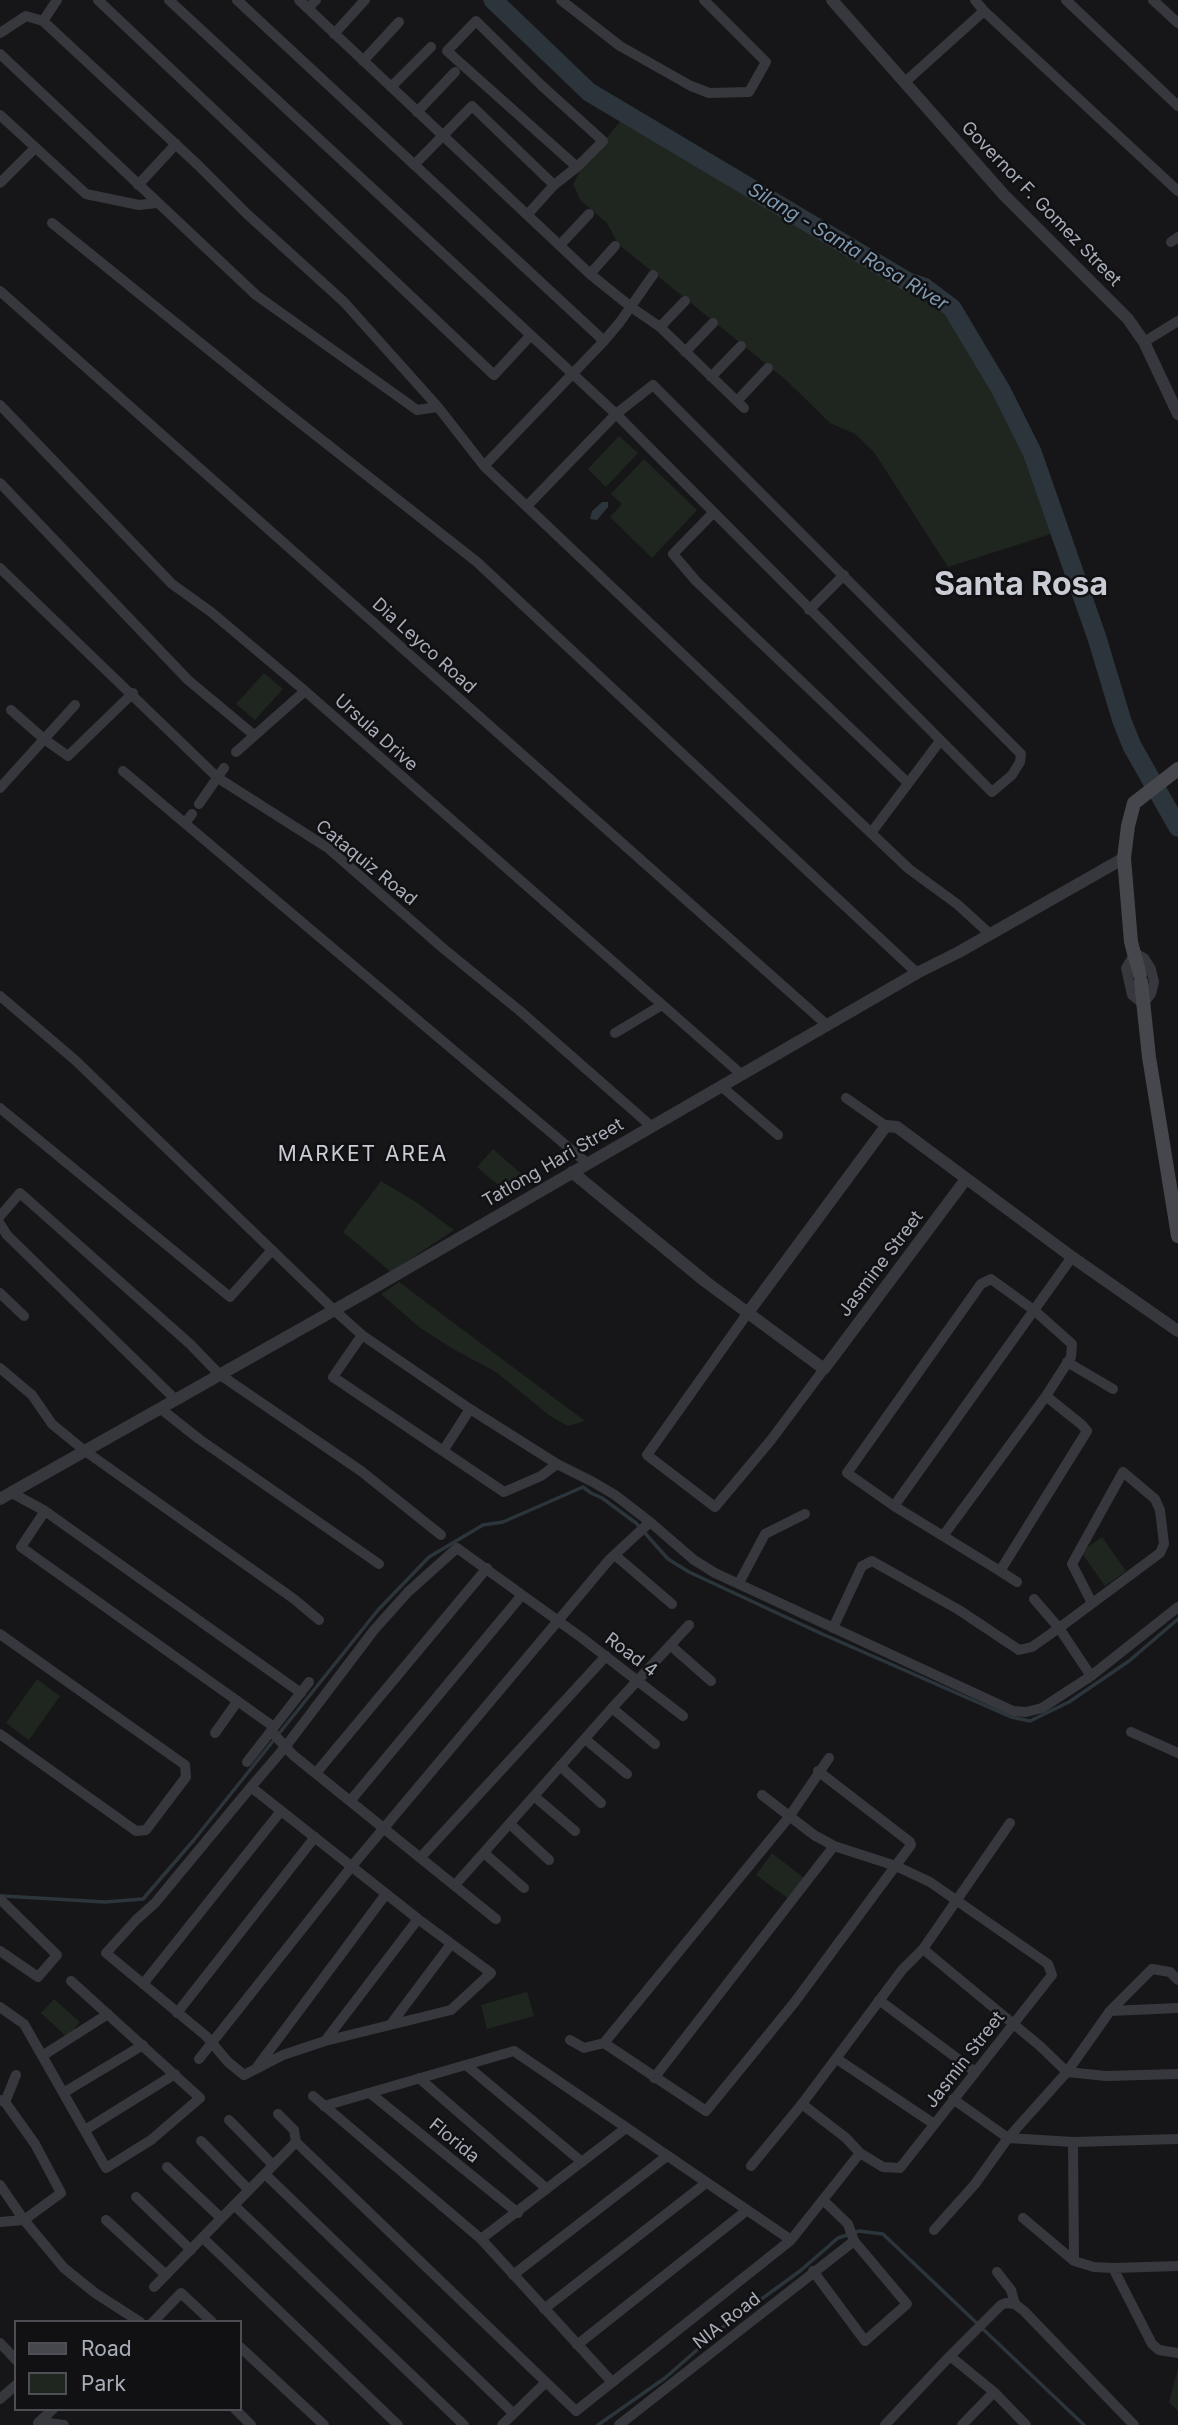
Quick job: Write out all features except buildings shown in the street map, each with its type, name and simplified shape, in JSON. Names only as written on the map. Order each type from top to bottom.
[{"type":"main road","points":[[1178,769],[1134,803],[1124,858],[1131,942],[1141,979],[1149,1057],[1178,1236]]},
{"type":"street","points":[[43,21],[57,0]]},
{"type":"street","points":[[98,0],[495,375],[530,336]]},
{"type":"street","points":[[169,0],[616,414],[992,792],[1012,775],[1020,762],[1021,754],[653,385],[616,414],[527,506]]},
{"type":"street","points":[[237,0],[604,341]]},
{"type":"street","points":[[299,0],[590,274],[660,327],[740,404],[768,368]]},
{"type":"street","points":[[308,8],[316,0]]},
{"type":"street","points":[[334,34],[365,0]]},
{"type":"street","points":[[561,0],[620,46],[691,86],[709,93],[750,92],[766,62],[704,0]]},
{"type":"street","name":"Governor F. Gomez Street","points":[[832,0],[1004,195],[1128,320],[1144,342],[1178,414]]},
{"type":"street","points":[[975,0],[1178,191]]},
{"type":"street","points":[[1066,0],[1178,106]]},
{"type":"street","points":[[1153,0],[1178,23]]},
{"type":"street","points":[[905,82],[984,11]]},
{"type":"street","points":[[0,33],[26,16],[43,21],[344,302],[438,407],[484,466],[909,869],[957,904],[990,934]]},
{"type":"street","points":[[528,214],[554,185],[577,167],[603,141],[476,21],[447,51],[577,167]]},
{"type":"street","points":[[363,61],[399,23]]},
{"type":"street","points":[[391,88],[430,47]]},
{"type":"street","points":[[0,54],[266,302],[417,410],[438,407]]},
{"type":"street","points":[[417,112],[455,72]]},
{"type":"street","points":[[414,165],[472,106],[554,185]]},
{"type":"street","points":[[0,115],[86,194],[139,205],[157,203]]},
{"type":"street","points":[[138,185],[176,144]]},
{"type":"street","points":[[0,183],[35,148]]},
{"type":"street","points":[[561,245],[589,214]]},
{"type":"street","points":[[52,223],[477,562],[917,973]]},
{"type":"street","points":[[590,274],[615,246]]},
{"type":"street","points":[[484,466],[604,341],[653,275]]},
{"type":"street","name":"Dia Leyco Road","points":[[0,291],[827,1025]]},
{"type":"street","points":[[660,327],[685,301]]},
{"type":"street","points":[[1144,342],[1178,321]]},
{"type":"street","points":[[685,352],[713,323]]},
{"type":"street","points":[[711,377],[741,346]]},
{"type":"street","name":"Ursula Drive","points":[[0,405],[172,584],[211,612],[305,691],[741,1074]]},
{"type":"street","points":[[0,483],[188,680],[254,735]]},
{"type":"street","points":[[713,513],[673,554],[696,581],[908,783]]},
{"type":"street","name":"Cataquiz Road","points":[[0,568],[133,693],[218,778],[328,848],[651,1126]]},
{"type":"street","points":[[809,610],[844,575]]},
{"type":"street","points":[[236,752],[305,691]]},
{"type":"street","points":[[10,710],[44,740],[68,756],[133,693]]},
{"type":"street","points":[[0,788],[75,705]]},
{"type":"street","points":[[871,833],[940,741]]},
{"type":"street","points":[[199,804],[225,768]]},
{"type":"street","points":[[123,771],[188,819],[587,1163]]},
{"type":"street","name":"Tatlong Hari Street","points":[[0,1499],[334,1310],[917,973],[1124,858]]},
{"type":"street","points":[[1135,953],[1144,958],[1151,969],[1154,982],[1151,994],[1143,1004],[1132,995],[1126,968],[1135,953]]},
{"type":"street","points":[[0,996],[75,1060],[362,1335],[470,1409],[557,1464],[593,1482],[694,1560],[715,1573],[1013,1711],[1026,1712],[1042,1708],[1091,1676],[1178,1607]]},
{"type":"street","points":[[615,1033],[662,1004]]},
{"type":"street","points":[[721,1086],[778,1135]]},
{"type":"street","points":[[846,1098],[892,1126],[1178,1331]]},
{"type":"street","points":[[0,1108],[230,1297],[272,1250]]},
{"type":"street","points":[[572,1172],[747,1314],[824,1369],[771,1440],[715,1507],[647,1455],[747,1314],[892,1126]]},
{"type":"street","name":"Jasmine Street","points":[[824,1369],[966,1179]]},
{"type":"street","points":[[0,1216],[20,1193],[190,1344],[219,1374],[361,1471],[441,1535]]},
{"type":"street","points":[[0,1224],[7,1235],[175,1399]]},
{"type":"street","points":[[894,1506],[1072,1257]]},
{"type":"street","points":[[943,1536],[1046,1396],[1071,1357],[1072,1344],[1035,1311],[990,1279],[981,1284],[847,1473],[894,1506],[1017,1582]]},
{"type":"street","points":[[0,1293],[24,1316]]},
{"type":"street","points":[[362,1335],[333,1377],[504,1492],[541,1476],[557,1464]]},
{"type":"street","points":[[1067,1362],[1113,1389]]},
{"type":"street","points":[[0,1368],[32,1395],[52,1424],[85,1451],[283,1591],[319,1620]]},
{"type":"street","points":[[1000,1571],[1087,1431],[1046,1396]]},
{"type":"street","points":[[160,1409],[379,1564]]},
{"type":"street","points":[[443,1451],[470,1409]]},
{"type":"street","points":[[833,1628],[862,1566],[872,1561],[959,1610],[1019,1650],[1032,1647],[1059,1628],[1160,1553],[1164,1544],[1160,1510],[1155,1499],[1123,1472],[1072,1564],[1092,1603]]},
{"type":"street","points":[[12,1493],[46,1511],[301,1692]]},
{"type":"street","points":[[46,1511],[21,1547],[237,1702],[316,1773],[496,1919]]},
{"type":"street","points":[[739,1583],[765,1534],[805,1514]]},
{"type":"street","points":[[200,2059],[352,1866],[386,1829],[609,1560],[648,1524]]},
{"type":"street","name":"Road 4","points":[[277,1736],[427,1573],[457,1548],[560,1621],[683,1716]]},
{"type":"street","points":[[616,1556],[672,1604]]},
{"type":"street","points":[[316,1773],[487,1568]]},
{"type":"street","points":[[351,1800],[522,1595]]},
{"type":"street","points":[[1034,1599],[1059,1628],[1091,1676]]},
{"type":"street","points":[[455,1885],[689,1625]]},
{"type":"street","points":[[0,1634],[185,1765],[186,1777],[146,1830],[136,1831],[0,1734]]},
{"type":"street","points":[[670,1646],[711,1681]]},
{"type":"street","points":[[421,1857],[606,1656]]},
{"type":"street","points":[[251,1787],[491,1973],[451,2010],[325,2041],[283,2055],[244,2075],[228,2062],[212,2043],[106,1953],[155,1903],[251,1787],[301,1692],[309,1682]]},
{"type":"street","points":[[215,1733],[237,1702]]},
{"type":"street","points":[[612,1708],[654,1744]]},
{"type":"street","points":[[1131,1732],[1178,1753]]},
{"type":"street","points":[[247,1762],[277,1736]]},
{"type":"street","points":[[585,1739],[627,1774]]},
{"type":"street","points":[[570,2040],[584,2049],[604,2043],[789,1817],[829,1758]]},
{"type":"street","points":[[561,1766],[601,1803]]},
{"type":"street","points":[[604,2043],[706,2111],[794,2003],[911,1845],[818,1771]]},
{"type":"street","points":[[762,1795],[789,1817],[834,1846],[896,1866],[930,1882],[957,1899]]},
{"type":"street","points":[[534,1796],[575,1832]]},
{"type":"street","points":[[144,1984],[281,1811]]},
{"type":"street","points":[[751,2166],[802,2104],[902,1970],[923,1949],[1010,1823]]},
{"type":"street","points":[[510,1824],[549,1860]]},
{"type":"street","points":[[177,2013],[315,1837]]},
{"type":"street","points":[[654,2078],[834,1846]]},
{"type":"street","points":[[484,1853],[524,1888]]},
{"type":"street","points":[[255,2069],[386,1894]]},
{"type":"street","points":[[0,1899],[57,1955],[38,1977],[0,1951]]},
{"type":"street","name":"Jasmin Street","points":[[802,2104],[846,2138],[860,2153],[883,2167],[900,2168],[1052,1975],[1048,1964],[957,1899]]},
{"type":"street","points":[[325,2041],[418,1919]]},
{"type":"street","points":[[390,2024],[451,1944]]},
{"type":"street","points":[[923,1949],[1040,2046],[1067,2072],[1106,2076],[1178,2074]]},
{"type":"street","points":[[934,2230],[975,2184],[1007,2138],[1067,2072],[1110,2011],[1152,1969],[1170,1972],[1178,1980]]},
{"type":"street","points":[[0,2007],[24,2024],[106,2168],[151,2140],[200,2098],[71,1981]]},
{"type":"street","points":[[879,2000],[974,2071]]},
{"type":"street","points":[[1110,2011],[1178,2008]]},
{"type":"street","points":[[42,2056],[108,2014]]},
{"type":"street","points":[[63,2093],[143,2045]]},
{"type":"street","points":[[273,2045],[283,2055]]},
{"type":"street","points":[[324,2106],[514,2051],[791,2240]]},
{"type":"street","points":[[836,2059],[934,2124]]},
{"type":"street","points":[[466,2065],[582,2162]]},
{"type":"street","points":[[85,2130],[175,2074]]},
{"type":"street","points":[[0,2222],[24,2220],[61,2193],[35,2144],[2,2101],[16,2075]]},
{"type":"street","points":[[419,2078],[547,2189]]},
{"type":"street","name":"Florida","points":[[370,2093],[518,2213]]},
{"type":"street","points":[[313,2096],[481,2239],[612,2382]]},
{"type":"street","points":[[953,2099],[1007,2138],[1073,2142],[1178,2139]]},
{"type":"street","points":[[278,2114],[294,2130],[296,2142],[576,2411],[791,2240],[860,2153]]},
{"type":"street","points":[[229,2120],[274,2165]]},
{"type":"street","points":[[481,2239],[625,2128]]},
{"type":"street","points":[[201,2141],[249,2190]]},
{"type":"street","points":[[155,2287],[296,2142]]},
{"type":"street","points":[[1073,2142],[1074,2261]]},
{"type":"street","points":[[513,2275],[667,2156]]},
{"type":"street","points":[[167,2167],[222,2218]]},
{"type":"street","points":[[265,2174],[513,2413]]},
{"type":"street","points":[[544,2309],[706,2183]]},
{"type":"street","points":[[0,2185],[24,2220],[64,2268],[95,2293],[137,2320]]},
{"type":"street","points":[[136,2197],[191,2250]]},
{"type":"street","points":[[813,2272],[865,2341],[907,2304],[854,2241],[848,2224],[823,2200]]},
{"type":"street","points":[[234,2206],[464,2425]]},
{"type":"street","points":[[577,2345],[746,2211]]},
{"type":"street","points":[[1023,2218],[1074,2261],[1094,2267],[1113,2268],[1178,2266]]},
{"type":"street","points":[[106,2220],[166,2275]]},
{"type":"street","points":[[203,2238],[398,2425]]},
{"type":"street","name":"NIA Road","points":[[619,2425],[854,2241]]},
{"type":"street","points":[[1113,2268],[1152,2344],[1159,2350],[1178,2353]]},
{"type":"street","points":[[997,2272],[1011,2290],[1015,2304],[1134,2425]]},
{"type":"street","points":[[155,2320],[181,2293],[210,2320]]},
{"type":"street","points":[[884,2425],[1001,2305],[1015,2304]]},
{"type":"street","points":[[0,2345],[14,2358]]},
{"type":"street","points":[[242,2349],[324,2425]]},
{"type":"street","points":[[950,2356],[994,2392],[1026,2425]]},
{"type":"street","points":[[502,2425],[545,2383]]},
{"type":"street","points":[[0,2399],[14,2387]]},
{"type":"street","points":[[962,2425],[994,2392]]},
{"type":"street","points":[[38,2423],[51,2411]]},
{"type":"street","points":[[237,2411],[251,2425]]},
{"type":"street","points":[[38,2423],[64,2425]]},
{"type":"green space","points":[[622,119],[762,199],[881,271],[899,286],[922,296],[947,312],[1005,405],[1051,534],[948,567],[874,452],[855,434],[830,423],[786,380],[618,244],[607,223],[581,201],[573,184],[582,168]]},
{"type":"green space","points":[[619,436],[638,453],[606,487],[588,469]]},
{"type":"green space","points":[[644,459],[697,510],[652,558],[610,517],[622,504],[611,494]]},
{"type":"green space","points":[[264,673],[283,689],[255,720],[236,704]]},
{"type":"green space","points":[[493,1149],[526,1178],[511,1196],[477,1167]]},
{"type":"green space","points":[[381,1181],[454,1230],[391,1272],[343,1232]]},
{"type":"green space","points":[[399,1282],[585,1421],[568,1426],[550,1416],[496,1372],[419,1327],[381,1294]]},
{"type":"green space","points":[[1102,1537],[1126,1571],[1105,1586],[1081,1552]]},
{"type":"green space","points":[[37,1679],[60,1696],[29,1740],[6,1723]]},
{"type":"green space","points":[[772,1853],[804,1878],[789,1899],[756,1875]]},
{"type":"green space","points":[[527,1992],[534,2016],[487,2029],[481,2005]]},
{"type":"green space","points":[[54,1999],[80,2022],[67,2037],[41,2013]]},
{"type":"green space","points":[[1178,2368],[1178,2411],[1169,2402]]},
{"type":"shaded area","points":[[602,502],[608,502],[608,507],[597,520],[590,519],[592,511]]},
{"type":"waterway","name":"Silang - Santa Rosa River","points":[[493,0],[589,92],[908,282],[924,287],[952,308],[1001,390],[1032,452],[1097,638],[1122,721],[1132,746],[1178,827]]},
{"type":"waterway","points":[[3,1896],[105,1902],[143,1899],[193,1841],[378,1610],[429,1557],[483,1525],[503,1522],[583,1487],[636,1523],[668,1559],[689,1572],[1011,1717],[1030,1721],[1069,1702],[1129,1661],[1178,1619]]},
{"type":"waterway","points":[[598,2425],[665,2378],[723,2327],[800,2271],[838,2238],[859,2231],[883,2234],[1084,2425]]},
{"type":"district","name":"Santa Rosa","points":[[1021,585]]},
{"type":"district","name":"MARKET AREA","points":[[363,1155]]}]
